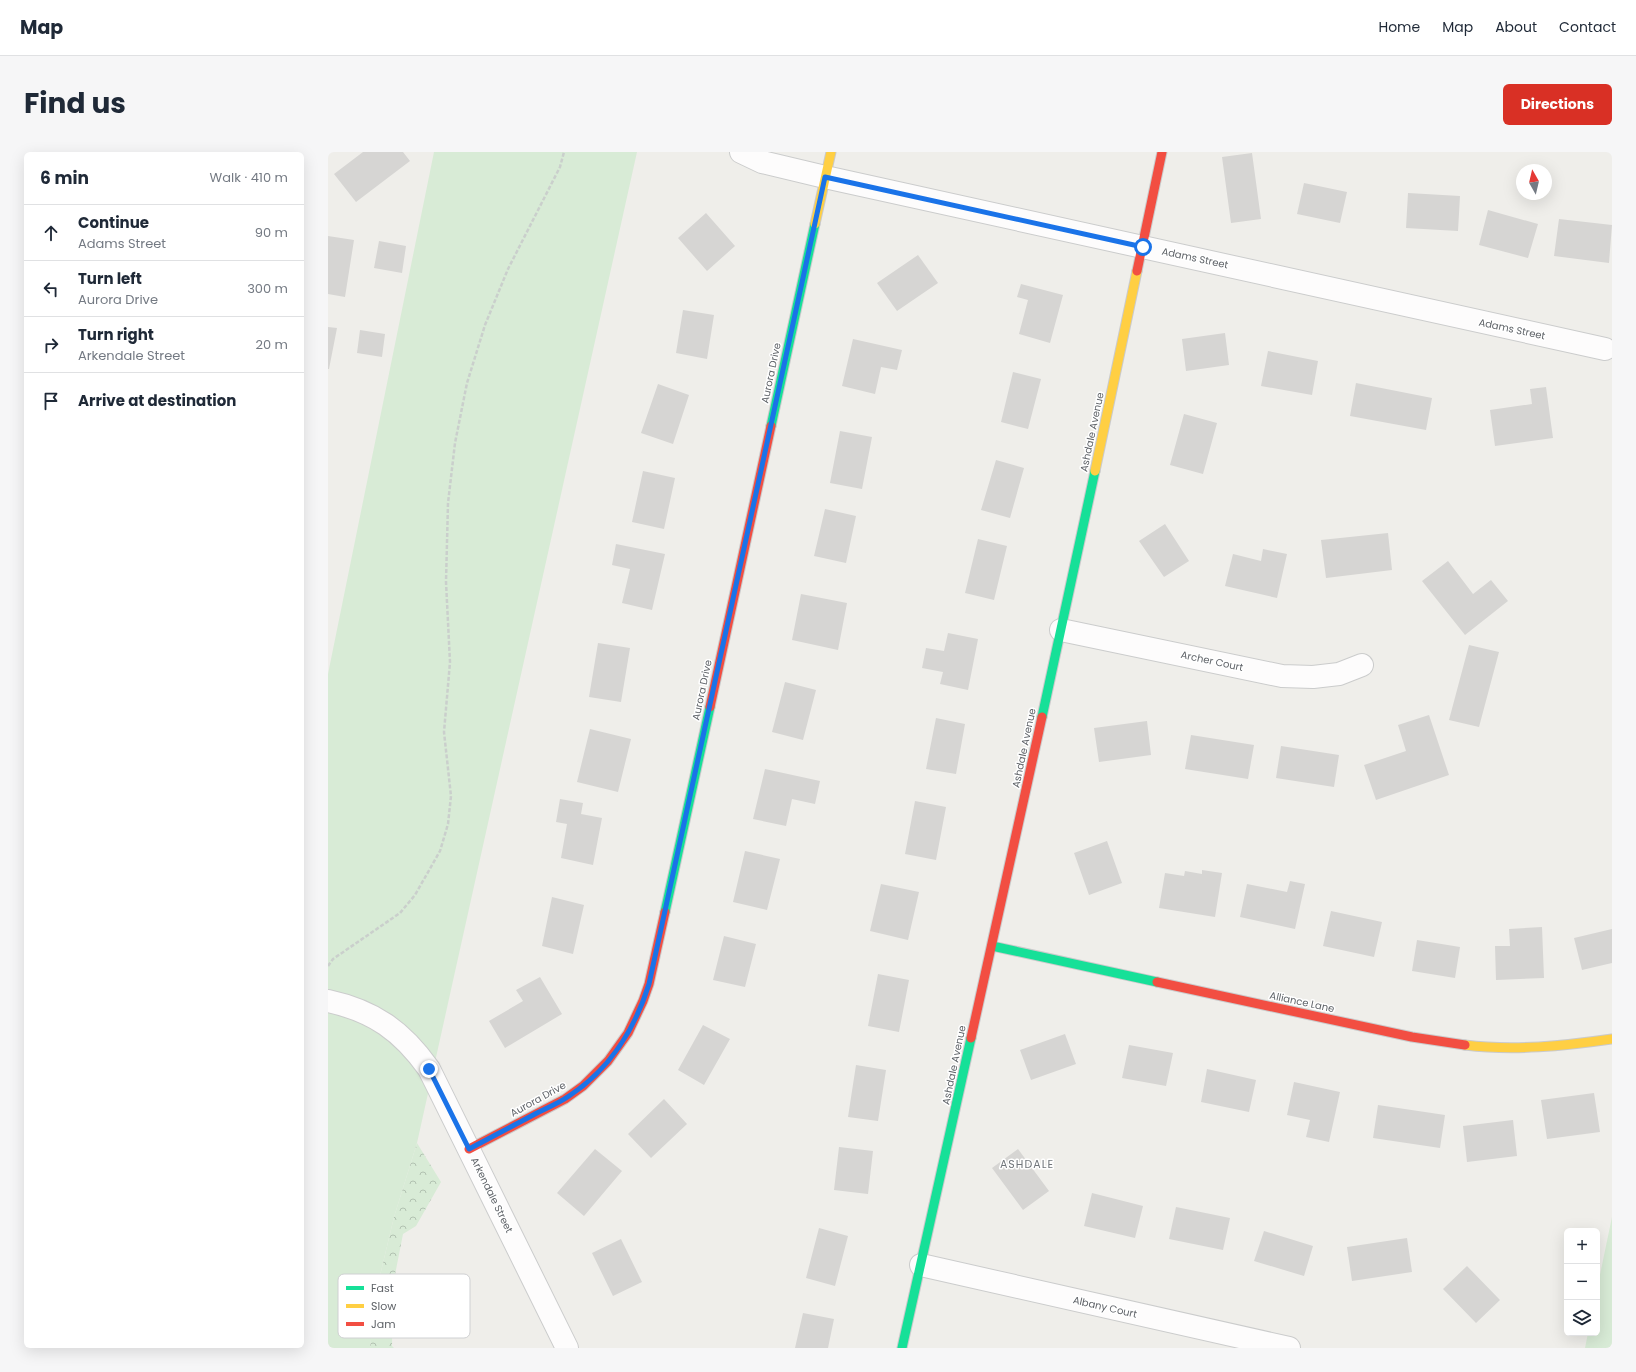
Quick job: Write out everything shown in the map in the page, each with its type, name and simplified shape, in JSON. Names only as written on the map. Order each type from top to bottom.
[{"type":"street","name":"Adams Street","points":[[740,152],[762,162],[825,177],[1605,349]]},
{"type":"street","name":"Aurora Drive","points":[[469,1149],[568,1097],[590,1080],[613,1056],[629,1034],[643,1003],[649,984],[831,152]]},
{"type":"street","name":"Ashdale Avenue","points":[[902,1348],[1062,630],[1162,152]]},
{"type":"street","name":"Archer Court","points":[[1062,630],[1282,676],[1313,677],[1339,674],[1362,665]]},
{"type":"street","name":"Alliance Lane","points":[[992,946],[1412,1037],[1469,1046],[1527,1048],[1584,1044],[1612,1039]]},
{"type":"street","name":"Arkendale Street","points":[[328,1001],[344,1004],[371,1015],[395,1030],[416,1050],[429,1069],[567,1348]]},
{"type":"street","name":"Albany Court","points":[[921,1265],[1289,1348]]},
{"type":"path","points":[[328,966],[333,959],[400,913],[415,895],[440,850],[448,824],[451,796],[444,732],[450,662],[446,582],[448,502],[455,443],[467,383],[485,325],[508,269],[560,167],[564,152]]},
{"type":"green space","points":[[434,152],[637,152],[417,1143],[394,1217],[380,1274],[338,1274],[338,1338],[371,1338],[370,1348],[328,1348],[328,674]]},
{"type":"green space","points":[[417,1143],[441,1182],[416,1226],[403,1234],[395,1274],[380,1274],[394,1217]]},
{"type":"green space","points":[[1612,1217],[1612,1348],[1585,1348],[1587,1336],[1600,1336],[1600,1275]]},
{"type":"green space","points":[[371,1338],[392,1338],[392,1346],[394,1348],[370,1348]]},
{"type":"building","points":[[363,152],[403,152],[410,161],[356,202],[334,174]]},
{"type":"building","points":[[1252,153],[1261,219],[1231,223],[1222,157]]},
{"type":"building","points":[[1304,183],[1347,192],[1340,223],[1297,214]]},
{"type":"building","points":[[1408,193],[1460,196],[1458,231],[1406,228]]},
{"type":"building","points":[[1488,210],[1538,224],[1528,258],[1479,245]]},
{"type":"building","points":[[706,213],[735,246],[707,271],[678,238]]},
{"type":"building","points":[[1559,219],[1612,225],[1609,263],[1554,256]]},
{"type":"building","points":[[328,236],[354,240],[345,297],[328,294]]},
{"type":"building","points":[[379,241],[406,246],[402,273],[374,268]]},
{"type":"building","points":[[918,255],[938,283],[897,311],[877,283]]},
{"type":"building","points":[[1021,284],[1063,295],[1050,343],[1019,334],[1028,300],[1017,297]]},
{"type":"building","points":[[683,310],[714,315],[707,359],[676,353]]},
{"type":"building","points":[[328,327],[337,328],[329,369],[328,369]]},
{"type":"building","points":[[360,330],[385,334],[382,357],[357,353]]},
{"type":"building","points":[[1225,333],[1229,365],[1186,371],[1182,339]]},
{"type":"building","points":[[853,339],[902,350],[897,370],[881,367],[875,394],[842,386]]},
{"type":"building","points":[[1268,351],[1318,361],[1312,395],[1261,386]]},
{"type":"building","points":[[1013,372],[1041,379],[1028,429],[1001,422]]},
{"type":"building","points":[[1356,383],[1432,398],[1426,430],[1350,416]]},
{"type":"building","points":[[658,384],[689,395],[673,444],[641,433]]},
{"type":"building","points":[[1546,387],[1553,438],[1495,446],[1490,410],[1532,404],[1530,389]]},
{"type":"building","points":[[1184,414],[1217,423],[1203,474],[1170,465]]},
{"type":"building","points":[[840,431],[872,437],[862,489],[830,483]]},
{"type":"building","points":[[996,460],[1024,468],[1010,518],[981,510]]},
{"type":"building","points":[[643,471],[675,478],[664,529],[632,522]]},
{"type":"building","points":[[825,509],[856,516],[846,563],[814,556]]},
{"type":"building","points":[[1165,524],[1189,561],[1164,577],[1139,541]]},
{"type":"building","points":[[1388,533],[1392,570],[1326,578],[1321,540]]},
{"type":"building","points":[[978,539],[1007,546],[994,600],[965,593]]},
{"type":"building","points":[[616,544],[665,554],[652,610],[622,603],[630,569],[612,565]]},
{"type":"building","points":[[1263,549],[1287,554],[1277,598],[1225,586],[1233,554],[1261,561]]},
{"type":"building","points":[[1448,561],[1473,594],[1491,580],[1508,601],[1465,635],[1422,581]]},
{"type":"building","points":[[801,594],[847,603],[838,650],[792,640]]},
{"type":"building","points":[[948,633],[978,639],[968,690],[940,684],[943,672],[922,668],[926,648],[944,651]]},
{"type":"building","points":[[598,643],[630,648],[621,702],[589,697]]},
{"type":"building","points":[[1469,645],[1499,652],[1479,727],[1449,720]]},
{"type":"building","points":[[785,682],[816,690],[803,740],[772,732]]},
{"type":"building","points":[[1429,715],[1449,775],[1376,800],[1364,765],[1406,751],[1398,725]]},
{"type":"building","points":[[936,718],[965,724],[956,774],[926,769]]},
{"type":"building","points":[[1147,721],[1151,755],[1099,762],[1094,728]]},
{"type":"building","points":[[590,729],[631,739],[618,792],[577,782]]},
{"type":"building","points":[[1191,735],[1254,745],[1248,779],[1185,769]]},
{"type":"building","points":[[1281,746],[1339,755],[1334,787],[1276,778]]},
{"type":"building","points":[[765,769],[820,781],[815,804],[792,799],[786,826],[753,819]]},
{"type":"building","points":[[560,799],[583,803],[581,814],[602,818],[593,865],[561,858],[567,824],[556,822]]},
{"type":"building","points":[[915,801],[946,807],[936,860],[905,854]]},
{"type":"building","points":[[1107,841],[1122,883],[1089,895],[1074,853]]},
{"type":"building","points":[[745,851],[780,859],[767,910],[733,902]]},
{"type":"building","points":[[1202,870],[1222,873],[1215,917],[1159,908],[1165,873],[1184,876],[1185,871],[1202,874]]},
{"type":"building","points":[[1290,881],[1305,884],[1295,929],[1240,917],[1247,884],[1287,892]]},
{"type":"building","points":[[881,884],[919,892],[908,940],[870,931]]},
{"type":"building","points":[[552,897],[584,905],[573,954],[542,946]]},
{"type":"building","points":[[1331,911],[1382,922],[1374,957],[1323,946]]},
{"type":"building","points":[[1542,927],[1544,978],[1496,980],[1495,946],[1510,946],[1509,929]]},
{"type":"building","points":[[1612,929],[1612,963],[1582,970],[1574,938]]},
{"type":"building","points":[[724,936],[756,944],[745,987],[713,980]]},
{"type":"building","points":[[1417,940],[1460,947],[1455,978],[1412,971]]},
{"type":"building","points":[[878,974],[909,980],[899,1032],[868,1026]]},
{"type":"building","points":[[540,977],[562,1014],[505,1048],[489,1021],[523,1001],[516,990]]},
{"type":"building","points":[[703,1025],[730,1039],[704,1085],[678,1070]]},
{"type":"building","points":[[1065,1034],[1076,1064],[1031,1080],[1020,1050]]},
{"type":"building","points":[[1129,1045],[1173,1053],[1166,1086],[1122,1078]]},
{"type":"building","points":[[856,1065],[886,1070],[878,1121],[848,1117]]},
{"type":"building","points":[[1207,1069],[1256,1080],[1249,1112],[1201,1102]]},
{"type":"building","points":[[1294,1082],[1340,1092],[1329,1142],[1306,1137],[1310,1120],[1287,1115]]},
{"type":"building","points":[[1594,1093],[1600,1132],[1547,1139],[1541,1100]]},
{"type":"building","points":[[664,1099],[687,1124],[651,1158],[628,1134]]},
{"type":"building","points":[[1378,1105],[1445,1115],[1440,1148],[1373,1138]]},
{"type":"building","points":[[1513,1120],[1517,1156],[1467,1162],[1463,1126]]},
{"type":"building","points":[[839,1147],[873,1151],[868,1194],[834,1190]]},
{"type":"building","points":[[595,1149],[622,1171],[584,1216],[557,1193]]},
{"type":"building","points":[[1018,1149],[1049,1191],[1023,1210],[992,1168]]},
{"type":"building","points":[[1092,1193],[1143,1206],[1135,1238],[1084,1226]]},
{"type":"building","points":[[1176,1207],[1230,1218],[1223,1250],[1169,1239]]},
{"type":"building","points":[[819,1228],[848,1236],[835,1286],[806,1278]]},
{"type":"building","points":[[1264,1231],[1313,1246],[1304,1276],[1254,1261]]},
{"type":"building","points":[[1407,1238],[1412,1272],[1352,1281],[1347,1247]]},
{"type":"building","points":[[621,1239],[642,1282],[613,1296],[592,1253]]},
{"type":"building","points":[[1467,1266],[1500,1300],[1476,1323],[1443,1289]]},
{"type":"building","points":[[803,1313],[834,1319],[828,1348],[795,1348]]},
{"type":"traffic: fast","points":[[771,426],[815,224]]},
{"type":"traffic: fast","points":[[1042,717],[1095,471]]},
{"type":"traffic: fast","points":[[665,912],[710,707]]},
{"type":"traffic: fast","points":[[992,946],[1157,982]]},
{"type":"traffic: fast","points":[[902,1348],[971,1038]]},
{"type":"traffic: slow","points":[[815,224],[831,152]]},
{"type":"traffic: slow","points":[[1095,471],[1137,271]]},
{"type":"traffic: slow","points":[[1465,1045],[1520,1048],[1576,1044],[1612,1039]]},
{"type":"traffic: jam","points":[[1137,271],[1162,152]]},
{"type":"traffic: jam","points":[[710,707],[771,426]]},
{"type":"traffic: jam","points":[[971,1038],[1042,717]]},
{"type":"traffic: jam","points":[[469,1149],[565,1099],[583,1086],[608,1061],[628,1033],[643,1001],[649,984],[665,912]]},
{"type":"traffic: jam","points":[[1157,982],[1412,1037],[1465,1045]]},
{"type":"district","name":"ASHDALE","points":[[1027,1164]]},
{"type":"route","points":[[429,1069],[469,1149],[568,1097],[590,1080],[613,1056],[629,1034],[643,1003],[649,984],[825,177],[1143,247]]}]
